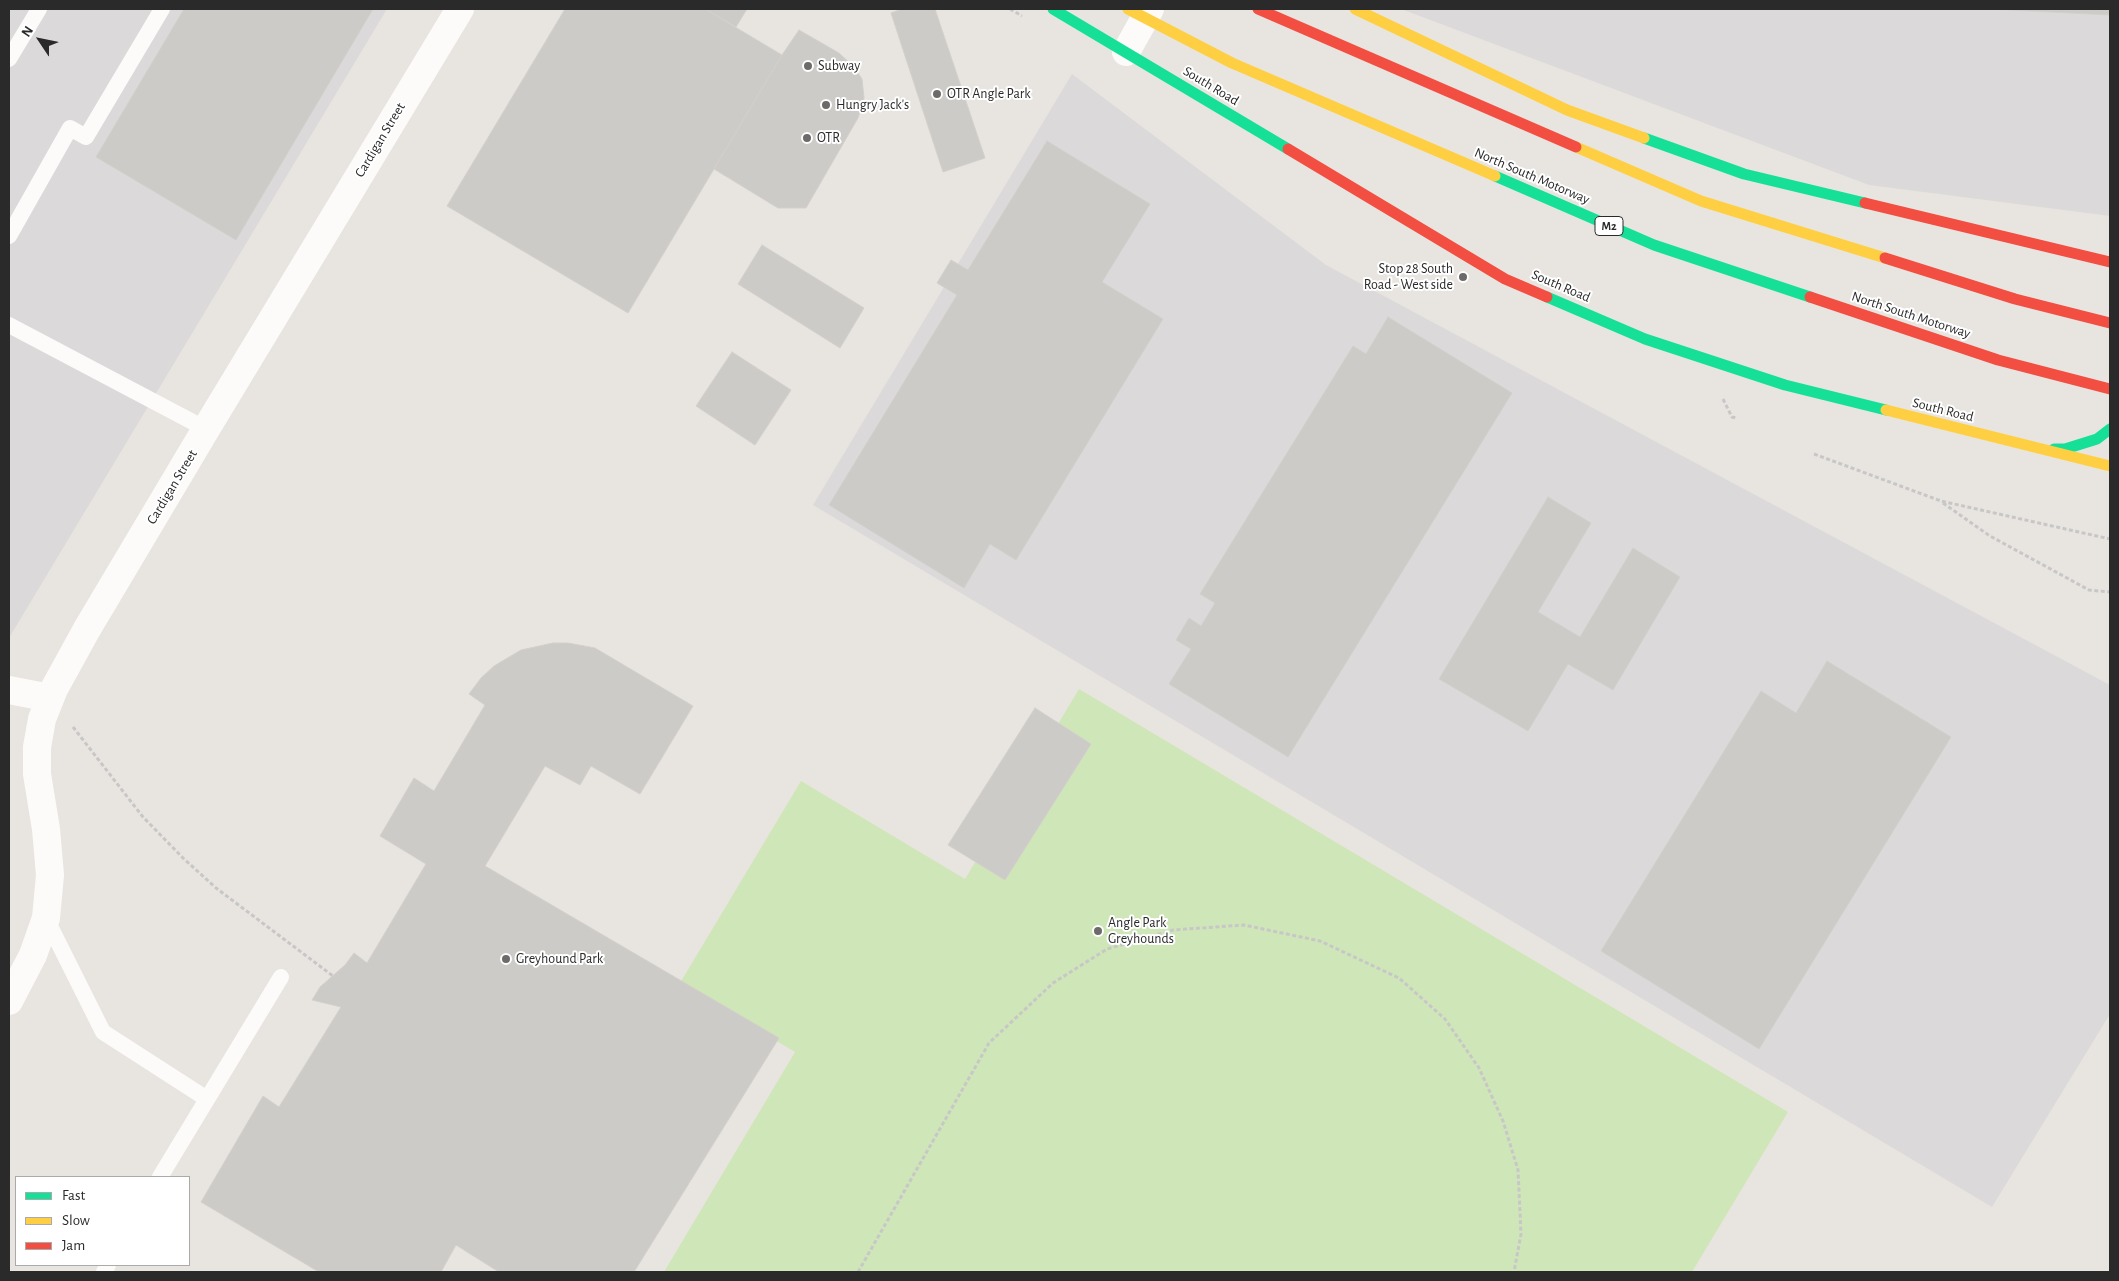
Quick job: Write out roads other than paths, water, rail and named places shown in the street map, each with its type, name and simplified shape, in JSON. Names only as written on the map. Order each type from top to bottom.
[{"type":"highway","name":"South Road","points":[[1053,9],[1505,279],[1645,339],[1785,385],[2110,466]]},
{"type":"highway","name":"North South Motorway","points":[[1128,9],[1232,63],[1654,245],[1998,360],[2110,389]]},
{"type":"highway","points":[[1258,9],[1701,201],[2014,299],[2110,323]]},
{"type":"highway","points":[[1355,9],[1567,110],[1744,174],[2110,262]]},
{"type":"highway","points":[[2089,257],[2110,270]]},
{"type":"highway","points":[[2032,448],[2065,449],[2097,440],[2110,429]]},
{"type":"street","name":"Cardigan Street","points":[[9,1001],[33,954],[46,918],[50,875],[46,829],[37,774],[37,747],[42,719],[50,698],[87,629],[206,429],[460,9]]},
{"type":"street","points":[[1126,52],[1150,9]]},
{"type":"street","points":[[9,690],[50,698]]},
{"type":"lane","points":[[9,59],[39,9]]},
{"type":"lane","points":[[9,236],[70,128],[86,137],[162,9]]},
{"type":"lane","points":[[9,325],[206,429]]},
{"type":"lane","points":[[46,918],[103,1032],[207,1099]]},
{"type":"lane","points":[[161,1176],[281,977]]},
{"type":"place","name":"Subway","points":[[808,66]]},
{"type":"place","name":"OTR Angle Park","points":[[937,94]]},
{"type":"place","name":"Hungry Jack's","points":[[826,105]]},
{"type":"place","name":"OTR","points":[[807,138]]},
{"type":"place","name":"Stop 28 South Road - West side","points":[[1463,277]]},
{"type":"place","name":"Angle Park Greyhounds","points":[[1098,931]]},
{"type":"place","name":"Greyhound Park","points":[[506,959]]}]
